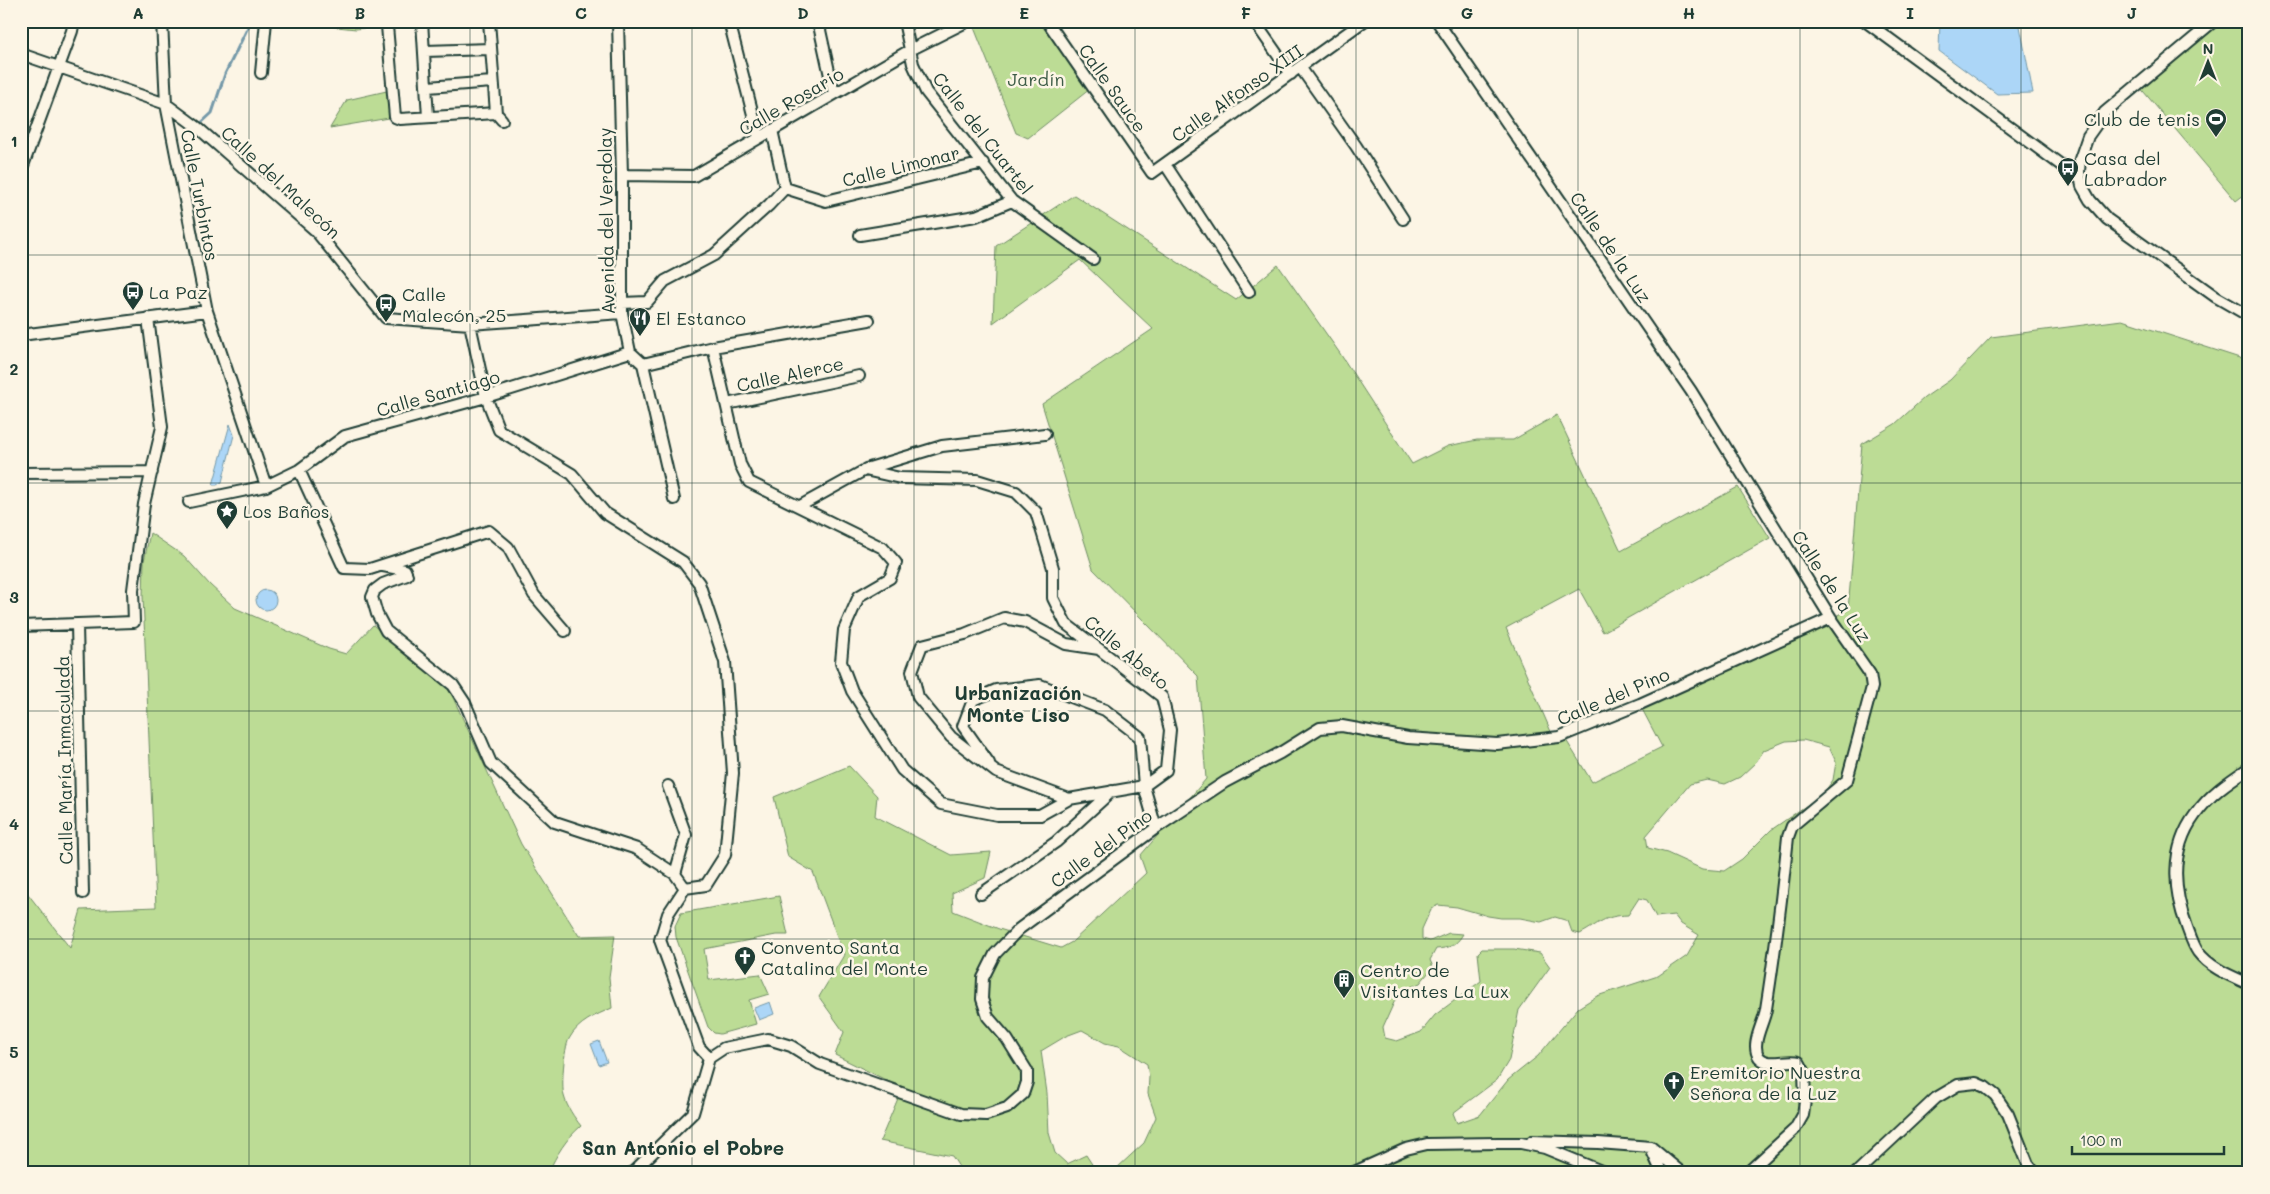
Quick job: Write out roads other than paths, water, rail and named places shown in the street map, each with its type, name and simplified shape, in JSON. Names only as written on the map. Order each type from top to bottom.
[{"type":"street","points":[[21,170],[74,21]]},
{"type":"street","name":"Calle Turbintos","points":[[162,21],[166,104],[207,311],[266,486]]},
{"type":"street","points":[[262,72],[266,21]]},
{"type":"street","points":[[422,21],[428,87],[428,117]]},
{"type":"street","points":[[387,26],[395,117],[400,119],[499,116],[492,82],[489,21]]},
{"type":"street","name":"Avenida del Verdolay","points":[[618,21],[622,175],[622,308],[630,352]]},
{"type":"street","points":[[729,21],[758,138]]},
{"type":"street","points":[[818,21],[834,94]]},
{"type":"street","name":"Calle del Cuartel","points":[[904,21],[913,64],[926,92],[1012,202],[1093,259]]},
{"type":"street","name":"Calle Sauce","points":[[1047,21],[1152,173]]},
{"type":"street","points":[[1254,21],[1291,74]]},
{"type":"street","name":"Calle Alfonso XIII","points":[[1152,173],[1364,21]]},
{"type":"street","name":"Calle de la Luz","points":[[1437,21],[1690,391],[1831,618],[1870,674],[1872,687],[1847,780],[1792,826],[1788,837],[1776,947],[1765,1016],[1756,1046],[1758,1055],[1763,1061],[1772,1062],[1791,1059],[1799,1062],[1804,1070],[1805,1100],[1803,1115],[1795,1129],[1747,1173]]},
{"type":"street","points":[[1865,21],[2080,179]]},
{"type":"street","points":[[2214,21],[2098,119],[2088,136],[2080,158],[2080,179],[2090,200],[2112,224],[2216,297],[2249,316]]},
{"type":"street","name":"Calle Rosario","points":[[622,175],[694,176],[910,50],[965,22]]},
{"type":"street","points":[[425,51],[491,49]]},
{"type":"street","name":"Calle del Malecón","points":[[21,54],[166,104],[198,127],[316,231],[386,318],[470,324],[622,308],[647,302],[665,281],[714,255],[785,188]]},
{"type":"street","points":[[1300,68],[1356,146],[1403,220]]},
{"type":"street","points":[[428,87],[492,82]]},
{"type":"street","points":[[772,130],[785,188]]},
{"type":"street","name":"Calle Limonar","points":[[785,188],[826,201],[983,163]]},
{"type":"street","points":[[1165,164],[1249,292]]},
{"type":"street","points":[[860,235],[976,216],[1012,202]]},
{"type":"street","points":[[21,335],[207,311]]},
{"type":"street","points":[[21,626],[77,626],[134,622],[133,590],[144,504],[162,427],[148,318]]},
{"type":"street","points":[[643,364],[713,347],[869,320]]},
{"type":"street","points":[[470,324],[486,397],[499,430],[572,474],[605,513],[683,562],[699,583],[725,662],[733,773],[725,855],[706,885],[685,888],[668,914],[660,940],[699,1047],[709,1058],[693,1113],[632,1173]]},
{"type":"street","points":[[713,347],[740,464],[749,482],[883,548],[896,562],[890,578],[859,596],[844,630],[841,662],[852,691],[902,770],[941,804],[997,815],[1040,815],[1069,799],[1144,786]]},
{"type":"street","points":[[630,352],[643,364],[674,499]]},
{"type":"street","name":"Calle Santiago","points":[[189,502],[266,486],[299,470],[346,436],[486,397],[630,352]]},
{"type":"street","name":"Calle Alerce","points":[[727,404],[859,376]]},
{"type":"street","points":[[800,506],[865,470],[942,446],[1045,434]]},
{"type":"street","points":[[299,470],[344,568],[370,569],[383,566],[489,531],[508,547],[534,595],[565,631]]},
{"type":"street","name":"Calle Abeto","points":[[865,470],[900,478],[977,480],[1016,492],[1036,512],[1053,568],[1053,598],[1066,624],[1102,649],[1162,697],[1170,730],[1166,770],[1144,786]]},
{"type":"street","points":[[21,473],[152,472]]},
{"type":"street","points":[[383,566],[405,570],[407,575],[383,584],[375,590],[372,597],[373,605],[386,631],[454,684],[465,703],[491,763],[554,822],[637,850],[675,874],[685,888]]},
{"type":"street","points":[[1069,799],[996,772],[951,737],[918,697],[912,671],[922,645],[966,634],[1004,618],[1025,622],[1066,644],[1102,649]]},
{"type":"street","name":"Calle del Pino","points":[[709,1058],[724,1048],[768,1039],[791,1046],[820,1064],[961,1114],[986,1115],[1007,1108],[1023,1094],[1027,1082],[1027,1071],[1007,1039],[988,1017],[982,999],[984,978],[995,954],[1019,929],[1156,828],[1225,782],[1280,753],[1320,728],[1342,726],[1408,738],[1498,744],[1559,737],[1640,704],[1831,618]]},
{"type":"street","name":"Calle María Inmaculada","points":[[77,626],[83,893]]},
{"type":"street","points":[[996,772],[962,726],[973,700],[996,690],[1040,685],[1105,710],[1140,737],[1144,786],[1156,828]]},
{"type":"street","points":[[2249,768],[2216,790],[2194,816],[2183,837],[2175,863],[2180,908],[2197,951],[2210,964],[2249,984]]},
{"type":"street","points":[[668,786],[686,835],[675,874]]},
{"type":"street","points":[[981,894],[1056,842],[1112,791]]},
{"type":"street","points":[[1856,1173],[1936,1098],[1958,1086],[1976,1083],[1995,1095],[2008,1114],[2028,1164],[2035,1173]]},
{"type":"street","points":[[1352,1173],[1406,1149],[1427,1144],[1521,1143],[1536,1141],[1651,1147],[1682,1173]]},
{"type":"street","points":[[1521,1143],[1545,1148],[1606,1173]]},
{"type":"street","points":[[1651,1147],[1662,1173]]},
{"type":"water","points":[[1940,21],[2019,21],[2033,93],[1997,94],[1939,51]]},
{"type":"water","points":[[230,424],[234,435],[222,482],[213,485]]},
{"type":"water","points":[[266,590],[273,593],[276,600],[273,607],[266,610],[259,607],[256,600],[259,593]]},
{"type":"water","points":[[770,1002],[774,1014],[759,1020],[754,1008]]},
{"type":"water","points":[[599,1041],[607,1062],[599,1065],[591,1044]]},
{"type":"waterway","points":[[198,126],[212,113],[225,74],[251,21]]},
{"type":"place","name":"Club de tenis","points":[[2216,138]]},
{"type":"place","name":"Casa del Labrador","points":[[2068,187]]},
{"type":"place","name":"La Paz","points":[[133,311]]},
{"type":"place","name":"Calle Malecón, 25","points":[[386,323]]},
{"type":"place","name":"El Estanco","points":[[640,337]]},
{"type":"place","name":"Los Baños","points":[[227,530]]},
{"type":"place","name":"Convento Santa Catalina del Monte","points":[[745,976]]},
{"type":"place","name":"Centro de Visitantes La Lux","points":[[1344,999]]},
{"type":"place","name":"Eremitorio Nuestra Señora de la Luz","points":[[1674,1101]]},
{"type":"district","name":"Urbanización Monte Liso","points":[[1018,703]]},
{"type":"district","name":"San Antonio el Pobre","points":[[683,1147]]},
{"type":"park label","name":"Jardín","points":[[1036,79]]}]
